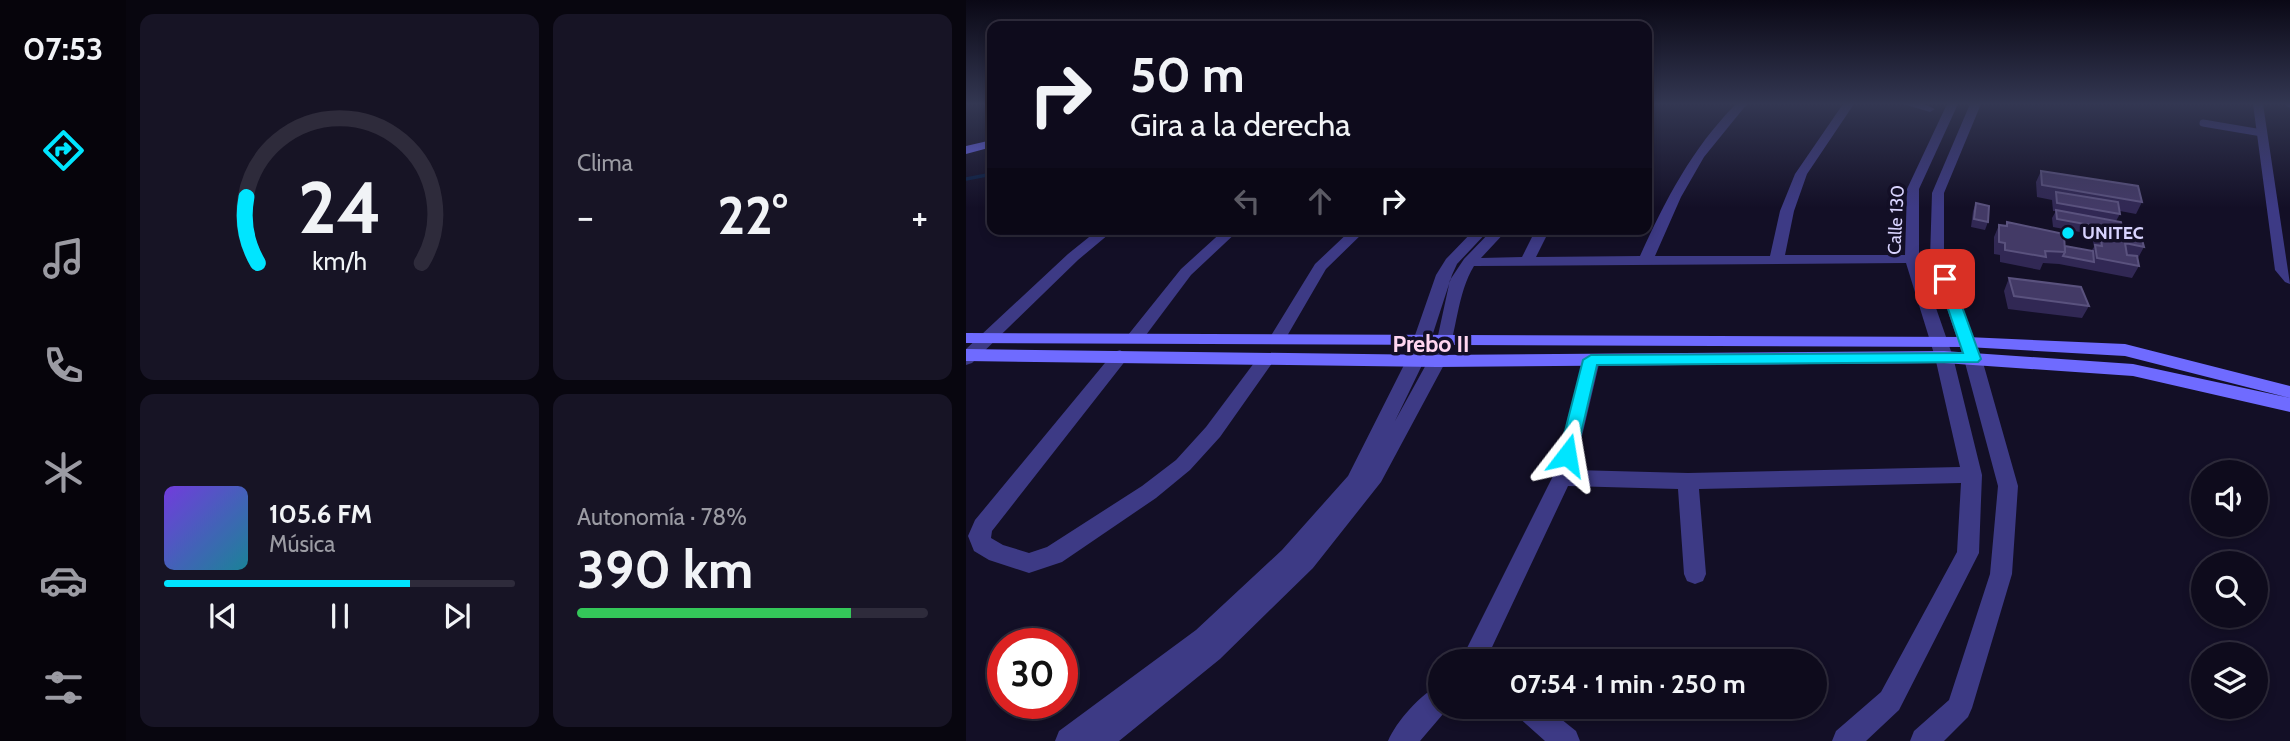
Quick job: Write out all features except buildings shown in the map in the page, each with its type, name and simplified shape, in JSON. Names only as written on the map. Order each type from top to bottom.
[{"type":"street","points":[[1646,260],[1676,191],[1714,139]]},
{"type":"street","points":[[1777,259],[1787,211],[1801,174],[1825,139]]},
{"type":"street","name":"Calle 130","points":[[1846,741],[1890,701],[1968,553],[1972,475],[1941,349],[1912,259],[1913,189],[1937,139]]},
{"type":"street","name":"Calle 130","points":[[1924,741],[1959,708],[2001,574],[2008,486],[1970,350],[1937,258],[1938,193],[1961,139]]},
{"type":"street","points":[[2263,139],[2282,270],[2290,279]]},
{"type":"street","points":[[966,150],[987,144]]},
{"type":"street","points":[[966,156],[987,151]]},
{"type":"street","points":[[967,352],[988,338],[1073,257],[1100,235]]},
{"type":"street","points":[[1134,339],[1186,272],[1226,235]]},
{"type":"street","points":[[1277,339],[1320,267],[1354,235]]},
{"type":"street","points":[[1069,741],[1205,638],[1290,557],[1355,482],[1430,350],[1451,262],[1477,235]]},
{"type":"street","points":[[1098,741],[1212,651],[1305,561],[1374,476],[1458,281],[1469,262],[1495,235]]},
{"type":"street","points":[[1527,261],[1540,235]]},
{"type":"street","points":[[1469,262],[1912,259]]},
{"type":"street","points":[[988,338],[1277,339],[1591,360],[1941,349]]},
{"type":"street","points":[[967,352],[1266,359],[1430,350],[2125,350],[2290,392]]},
{"type":"street","points":[[1970,350],[2133,370],[2290,405]]},
{"type":"street","points":[[1119,356],[984,526],[979,536],[982,544],[997,553],[1029,563],[1065,548],[1149,492],[1183,465],[1213,432],[1266,359]]},
{"type":"street","points":[[1479,649],[1562,478],[1591,360]]},
{"type":"street","points":[[1562,478],[1688,481],[1972,475]]},
{"type":"street","points":[[1688,481],[1695,574]]},
{"type":"street","points":[[1402,741],[1428,712]]},
{"type":"street","points":[[1540,719],[1566,741]]},
{"type":"waterway","points":[[966,179],[987,175]]},
{"type":"place","name":"UNITEC","points":[[2068,233]]},
{"type":"district","name":"Prebo II","points":[[1431,344]]},
{"type":"route","points":[[1567,455],[1591,360],[1973,359],[1945,279]]}]
